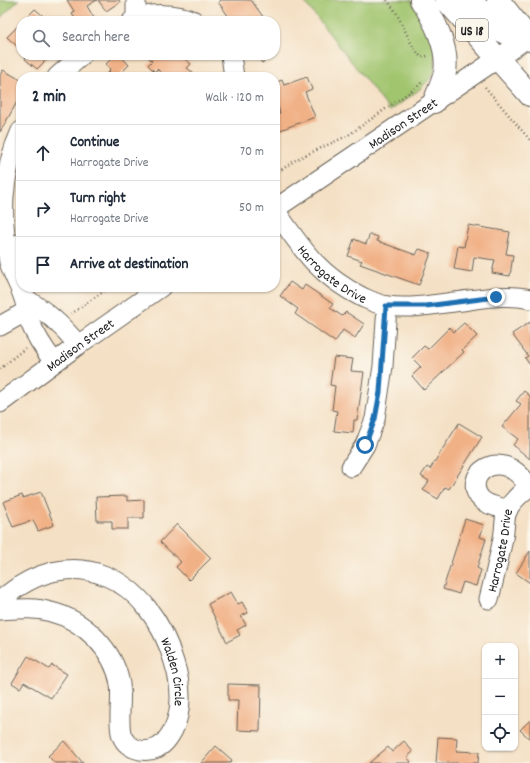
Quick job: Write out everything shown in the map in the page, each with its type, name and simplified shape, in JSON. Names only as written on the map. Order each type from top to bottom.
[{"type":"main road","points":[[421,0],[432,15],[444,48],[445,72],[434,102]]},
{"type":"main road","name":"US 18","points":[[446,0],[497,60],[530,95]]},
{"type":"main road","points":[[470,0],[500,30],[514,38],[529,38]]},
{"type":"main road","name":"US 18","points":[[498,0],[529,38]]},
{"type":"main road","points":[[497,60],[517,63],[530,73]]},
{"type":"street","points":[[134,16],[136,0]]},
{"type":"street","points":[[153,16],[162,14],[177,16]]},
{"type":"street","name":"Madison Street","points":[[280,206],[529,38]]},
{"type":"street","points":[[63,72],[76,60]]},
{"type":"street","points":[[231,60],[233,72]]},
{"type":"street","points":[[16,143],[8,161],[3,188],[1,214],[14,246],[9,262],[16,280]]},
{"type":"street","name":"Harrogate Drive","points":[[280,216],[304,252],[327,275],[346,289],[386,306],[426,306],[496,297],[523,297],[530,299]]},
{"type":"street","points":[[21,292],[29,318],[44,350],[54,362]]},
{"type":"street","name":"Madison Street","points":[[0,403],[78,344],[154,292]]},
{"type":"street","points":[[0,326],[26,305],[39,306],[68,332],[78,344]]},
{"type":"street","name":"Harrogate Drive","points":[[351,467],[365,445],[375,419],[383,366],[386,306]]},
{"type":"street","points":[[508,510],[489,505],[482,500],[476,491],[475,483],[481,472],[487,466],[495,464],[503,465],[523,478],[529,487]]},
{"type":"street","name":"Harrogate Drive","points":[[489,599],[505,529],[505,517],[508,510],[529,487]]},
{"type":"street","name":"Walden Circle","points":[[0,601],[22,584],[44,575],[68,570],[90,571],[109,577],[117,580],[133,592],[146,606],[157,622],[167,640],[177,670],[180,706],[174,727],[168,739],[157,748],[146,751],[134,748],[126,742],[121,733],[119,716],[121,702],[120,684],[116,672],[105,649],[97,639],[83,627],[65,616],[50,611],[30,609],[0,610]]},
{"type":"path","points":[[387,0],[396,12],[413,47],[421,57],[428,56]]},
{"type":"path","points":[[280,171],[297,159],[347,136],[417,87],[425,79]]},
{"type":"path","points":[[495,99],[530,140]]},
{"type":"green space","points":[[0,0],[19,0],[0,18]]},
{"type":"green space","points":[[303,0],[411,0],[436,43],[435,71],[420,89],[390,111]]},
{"type":"building","points":[[67,0],[97,0],[87,6],[93,16],[73,16],[72,14],[74,11]]},
{"type":"building","points":[[98,0],[119,0],[120,2],[106,11]]},
{"type":"building","points":[[220,0],[251,0],[262,16],[228,16],[218,2]]},
{"type":"building","points":[[35,9],[43,16],[28,16]]},
{"type":"building","points":[[16,28],[16,45],[7,37]]},
{"type":"building","points":[[26,60],[46,60],[37,69]]},
{"type":"building","points":[[110,60],[124,60],[129,65],[122,72],[109,72],[110,69],[106,64]]},
{"type":"building","points":[[151,60],[186,60],[191,64],[187,68],[192,72],[160,72],[157,69],[155,72],[148,65],[152,61]]},
{"type":"building","points":[[3,70],[16,77],[16,104],[0,132],[0,75]]},
{"type":"building","points":[[307,77],[312,89],[305,92],[315,117],[280,130],[280,81],[282,80],[284,85]]},
{"type":"building","points":[[468,225],[510,232],[506,254],[513,255],[510,276],[492,273],[495,260],[474,257],[472,272],[454,269],[458,246],[464,247]]},
{"type":"building","points":[[370,234],[378,237],[377,241],[416,255],[419,249],[431,253],[419,285],[360,264],[362,261],[348,256],[354,239],[366,244]]},
{"type":"building","points":[[290,282],[302,290],[305,285],[333,304],[330,308],[342,316],[346,312],[364,324],[355,338],[343,330],[335,342],[295,314],[298,309],[280,296]]},
{"type":"building","points":[[530,322],[530,365],[525,358],[528,356],[512,334]]},
{"type":"building","points":[[464,323],[477,336],[462,350],[464,352],[424,390],[412,376],[421,367],[412,358],[424,346],[428,349],[450,327],[454,332]]},
{"type":"building","points":[[334,357],[353,359],[351,371],[364,372],[357,420],[354,420],[353,433],[334,431],[337,411],[332,410],[335,386],[330,385]]},
{"type":"building","points":[[524,391],[530,396],[530,459],[513,445],[518,439],[502,427],[521,404],[516,401]]},
{"type":"building","points":[[459,423],[482,437],[449,489],[445,487],[438,499],[423,490],[429,481],[421,476],[427,467],[430,469]]},
{"type":"building","points":[[41,492],[54,525],[38,531],[33,520],[13,527],[3,502],[22,495],[23,498]]},
{"type":"building","points":[[127,496],[127,501],[144,500],[144,518],[128,518],[128,529],[112,529],[112,521],[97,521],[96,497]]},
{"type":"building","points":[[465,519],[484,525],[480,537],[486,539],[477,568],[481,570],[476,586],[463,582],[459,594],[443,589]]},
{"type":"building","points":[[177,524],[211,558],[189,580],[176,567],[181,562],[160,542]]},
{"type":"building","points":[[530,551],[530,583],[516,573]]},
{"type":"building","points":[[231,592],[238,604],[242,602],[248,613],[241,616],[246,625],[237,630],[240,635],[227,642],[208,604]]},
{"type":"building","points":[[28,656],[49,669],[52,665],[67,674],[51,698],[24,682],[20,688],[12,683]]},
{"type":"building","points":[[228,684],[261,685],[260,731],[237,730],[238,700],[228,700]]},
{"type":"building","points":[[530,720],[530,739],[520,730]]},
{"type":"building","points":[[438,737],[457,738],[456,751],[479,752],[478,763],[436,763]]},
{"type":"building","points":[[64,741],[83,763],[55,763],[48,756]]},
{"type":"building","points":[[404,741],[413,752],[407,757],[411,762],[410,763],[369,763],[388,747],[392,752]]},
{"type":"building","points":[[216,746],[232,760],[230,763],[201,763]]},
{"type":"route","points":[[365,445],[375,419],[380,392],[386,306],[426,306],[496,297]]}]
